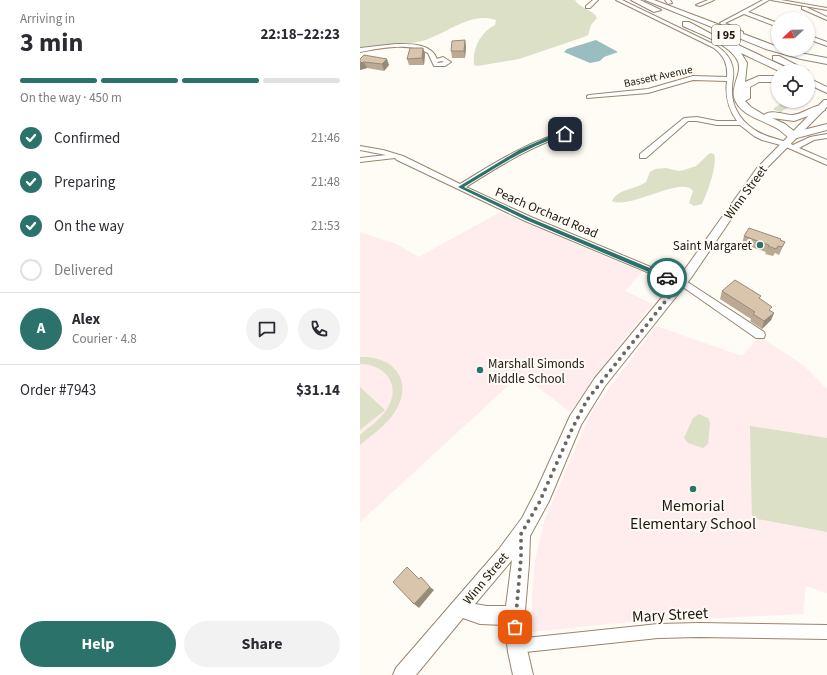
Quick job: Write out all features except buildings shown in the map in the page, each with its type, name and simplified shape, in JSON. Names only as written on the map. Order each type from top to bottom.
[{"type":"highway","name":"I 95","points":[[634,0],[780,64]]},
{"type":"highway","name":"I 95","points":[[648,0],[781,64]]},
{"type":"highway","points":[[648,0],[769,48],[801,57],[827,61]]},
{"type":"highway","points":[[686,24],[727,46],[741,58],[744,67],[738,88],[738,95],[742,103],[753,113],[785,128],[790,143],[827,127]]},
{"type":"highway","points":[[771,79],[759,79],[747,84],[744,91],[746,100],[761,112],[783,118],[800,117],[824,105]]},
{"type":"highway","points":[[815,79],[825,87]]},
{"type":"highway","points":[[815,83],[825,87]]},
{"type":"highway","points":[[753,113],[792,126],[804,125]]},
{"type":"main road","name":"Winn Street","points":[[403,675],[521,534],[538,505],[573,426],[587,400],[680,283],[745,190],[824,105]]},
{"type":"main road","points":[[521,534],[521,557],[515,616],[516,646],[522,675]]},
{"type":"main road","name":"Winn Street","points":[[460,607],[475,615],[484,617],[515,616]]},
{"type":"street","points":[[588,7],[596,0]]},
{"type":"street","points":[[618,0],[717,48],[729,62],[731,79],[730,100],[735,116],[740,123],[766,139],[790,143],[827,163]]},
{"type":"street","points":[[698,5],[712,0]]},
{"type":"street","points":[[767,0],[723,22],[722,25],[771,44]]},
{"type":"street","points":[[773,0],[827,9]]},
{"type":"street","points":[[793,3],[827,19]]},
{"type":"street","points":[[744,12],[771,22]]},
{"type":"street","points":[[815,40],[827,44]]},
{"type":"street","points":[[360,50],[385,46],[414,46],[428,51],[434,56],[435,61]]},
{"type":"street","name":"Bassett Avenue","points":[[589,97],[648,91],[693,78],[731,79]]},
{"type":"street","points":[[643,156],[686,119],[697,119],[717,123],[740,123]]},
{"type":"street","points":[[460,187],[520,151],[550,138],[571,132]]},
{"type":"street","points":[[790,143],[827,136]]},
{"type":"street","name":"Peach Orchard Road","points":[[360,148],[396,156],[528,219],[686,285],[706,300],[760,335]]},
{"type":"street","points":[[360,160],[396,156]]},
{"type":"street","name":"Mary Street","points":[[516,646],[658,631],[699,630],[827,632]]},
{"type":"shaded area","name":"Marshall Simonds Middle School","points":[[500,212],[642,272],[625,291],[653,304],[622,341],[570,412],[521,374],[360,522],[360,232],[396,244],[419,257]]},
{"type":"shaded area","name":"Memorial Elementary School","points":[[656,326],[742,356],[760,337],[803,365],[827,389],[827,593],[806,586],[803,614],[629,622],[532,632],[532,596],[535,560],[545,519],[585,426],[595,407]]},
{"type":"green space","points":[[360,0],[575,0],[577,3],[593,13],[597,18],[591,25],[588,35],[584,37],[519,59],[478,66],[474,65],[474,53],[478,41],[490,28],[495,25],[496,20],[486,18],[476,19],[418,42],[360,47]]},
{"type":"green space","points":[[774,108],[788,108],[781,112],[774,110]]},
{"type":"green space","points":[[710,153],[714,154],[715,165],[702,204],[694,206],[689,203],[693,191],[687,187],[678,187],[631,201],[612,201],[618,194],[646,182],[650,172],[655,169],[666,168],[679,171],[684,170],[696,166]]},
{"type":"green space","points":[[360,357],[383,361],[392,366],[398,373],[402,382],[402,391],[400,402],[387,422],[360,445],[360,435],[384,413],[391,400],[393,392],[389,378],[384,372],[369,365],[360,364]]},
{"type":"green space","points":[[360,387],[385,410],[360,430]]},
{"type":"green space","points":[[699,414],[708,418],[710,423],[708,444],[703,448],[688,443],[684,438],[693,418]]},
{"type":"green space","points":[[750,426],[827,438],[827,532],[752,518]]},
{"type":"water","points":[[596,40],[618,52],[604,57],[600,61],[590,63],[564,52],[567,49]]},
{"type":"way so far","points":[[515,627],[522,546],[521,534],[539,503],[575,421],[587,400],[680,283],[667,278]]},
{"type":"place","name":"Saint Margaret","points":[[760,245]]},
{"type":"place","name":"Marshall Simonds Middle School","points":[[480,370]]},
{"type":"place","name":"Memorial Elementary School","points":[[693,489]]},
{"type":"route","points":[[565,134],[550,138],[520,151],[460,187],[528,219],[667,278]]}]
